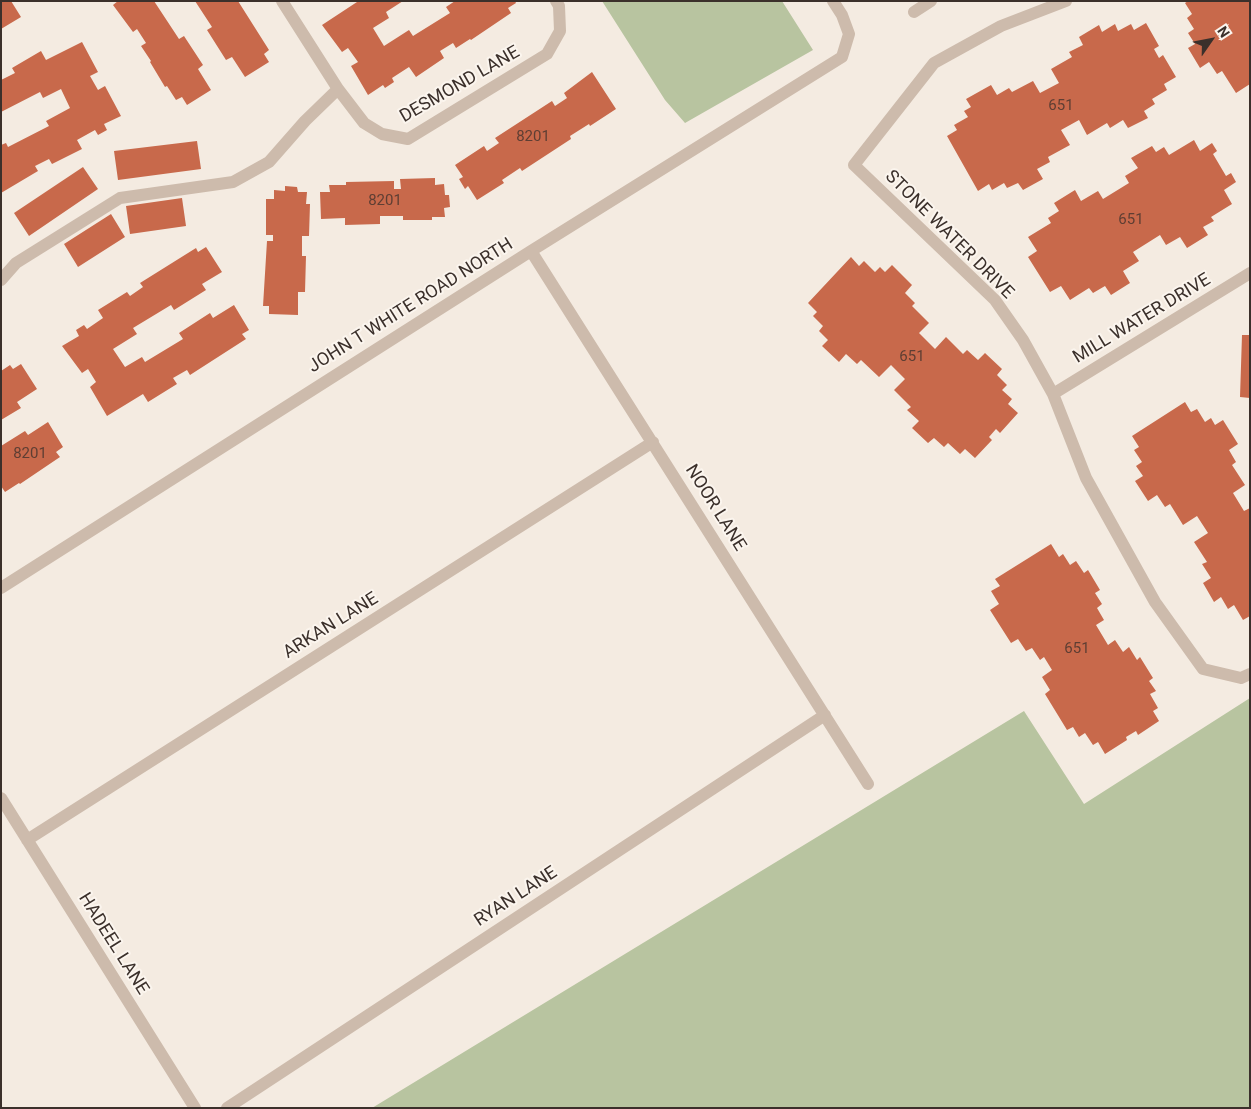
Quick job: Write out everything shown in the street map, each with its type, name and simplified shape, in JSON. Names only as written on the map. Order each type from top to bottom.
[{"type":"street","name":"DESMOND LANE","points":[[282,1],[338,89],[364,123],[382,134],[408,139],[546,54],[560,31],[558,4]]},
{"type":"street","name":"JOHN T WHITE ROAD NORTH","points":[[1,588],[842,57],[849,34],[842,15],[833,1]]},
{"type":"street","points":[[914,12],[931,1]]},
{"type":"street","name":"STONE WATER DRIVE","points":[[1066,1],[1001,26],[934,62],[854,165],[995,300],[1023,340],[1053,394],[1086,478],[1155,602],[1203,669],[1246,676]]},
{"type":"street","points":[[1,280],[16,263],[120,198],[233,182],[255,170],[269,162],[305,121],[338,89]]},
{"type":"street","name":"NOOR LANE","points":[[532,251],[868,784]]},
{"type":"street","name":"MILL WATER DRIVE","points":[[1053,394],[1250,274]]},
{"type":"street","name":"ARKAN LANE","points":[[27,840],[652,442]]},
{"type":"street","name":"RYAN LANE","points":[[227,1108],[825,715]]},
{"type":"street","name":"HADEEL LANE","points":[[1,798],[195,1108]]},
{"type":"green space","points":[[602,1],[782,1],[813,50],[685,123],[665,100]]},
{"type":"green space","points":[[1250,698],[1250,1108],[372,1108],[1024,711],[1084,804]]},
{"type":"building","points":[[1,1],[11,1],[21,17],[1,29]]},
{"type":"building","points":[[118,1],[154,1],[179,39],[184,36],[203,65],[198,69],[211,90],[187,105],[182,97],[176,100],[167,86],[165,87],[141,46],[146,43],[137,29],[133,32],[113,5]]},
{"type":"building","points":[[195,1],[238,1],[269,50],[264,54],[269,62],[245,77],[232,57],[226,60],[207,30],[212,27]]},
{"type":"building","points":[[356,1],[403,1],[386,12],[389,18],[373,28],[384,46],[409,30],[413,36],[450,13],[446,7],[455,1],[515,1],[516,3],[508,8],[511,13],[471,40],[456,48],[453,43],[440,51],[444,58],[416,77],[409,67],[392,78],[394,82],[385,88],[383,85],[368,95],[351,66],[358,62],[348,48],[342,52],[322,25]]},
{"type":"building","points":[[1188,1],[1250,1],[1250,84],[1236,93],[1222,71],[1217,74],[1209,62],[1200,68],[1188,48],[1195,44],[1188,33],[1194,29],[1187,18],[1192,14],[1185,3]]},
{"type":"building","points":[[1146,23],[1159,46],[1154,49],[1159,58],[1163,55],[1176,77],[1164,84],[1167,90],[1152,99],[1155,104],[1144,111],[1148,118],[1128,128],[1123,120],[1110,128],[1107,123],[1087,135],[1079,120],[1061,130],[1070,145],[1048,157],[1050,162],[1037,169],[1043,179],[1023,190],[1018,183],[1007,188],[1004,183],[992,190],[989,184],[978,191],[947,136],[957,130],[954,125],[968,117],[964,111],[971,107],[966,99],[991,85],[997,95],[1009,88],[1012,92],[1033,81],[1040,93],[1059,83],[1051,69],[1072,57],[1069,52],[1083,45],[1079,37],[1099,25],[1102,32],[1115,24],[1118,31],[1131,24],[1134,30]]},
{"type":"building","points":[[82,42],[98,72],[90,76],[98,90],[105,86],[121,116],[104,124],[107,130],[98,135],[95,130],[77,140],[82,149],[52,164],[49,159],[35,166],[38,171],[1,193],[1,145],[6,143],[8,147],[49,126],[46,121],[70,108],[61,89],[43,98],[40,92],[1,112],[1,80],[15,73],[12,68],[41,51],[46,60]]},
{"type":"building","points":[[592,72],[616,109],[570,136],[571,139],[522,171],[520,168],[502,180],[504,183],[477,200],[468,186],[465,189],[459,179],[463,177],[455,165],[484,146],[487,151],[499,143],[495,138],[552,101],[555,106],[567,98],[564,93]]},
{"type":"building","points":[[1194,140],[1200,151],[1212,143],[1217,151],[1213,154],[1226,176],[1231,173],[1236,182],[1224,190],[1232,204],[1211,217],[1214,221],[1203,227],[1208,235],[1187,248],[1180,237],[1166,245],[1160,235],[1133,252],[1139,261],[1123,271],[1130,283],[1111,295],[1105,286],[1093,293],[1089,288],[1070,300],[1061,286],[1050,292],[1028,257],[1037,251],[1028,237],[1051,223],[1048,218],[1059,211],[1054,203],[1075,190],[1081,201],[1098,191],[1103,199],[1129,183],[1125,176],[1138,168],[1131,158],[1152,146],[1156,152],[1164,147],[1169,155]]},
{"type":"building","points":[[197,141],[201,169],[118,180],[114,151]]},
{"type":"building","points":[[83,167],[98,189],[29,236],[14,213]]},
{"type":"building","points":[[435,178],[435,185],[444,184],[445,195],[449,195],[450,207],[444,208],[445,217],[432,217],[432,220],[403,220],[403,216],[380,216],[380,224],[345,225],[345,218],[321,219],[320,192],[330,192],[329,185],[346,185],[346,182],[394,181],[394,189],[401,189],[400,179]]},
{"type":"building","points":[[285,186],[297,187],[298,192],[307,192],[306,204],[310,204],[309,236],[302,236],[302,256],[306,256],[305,292],[298,292],[298,315],[269,314],[269,306],[263,306],[267,241],[273,241],[273,235],[266,235],[266,199],[274,199],[274,190],[285,191]]},
{"type":"building","points":[[182,198],[186,226],[130,234],[126,206]]},
{"type":"building","points":[[111,214],[125,237],[78,267],[64,244]]},
{"type":"building","points":[[206,247],[222,272],[202,284],[206,290],[174,310],[171,305],[133,328],[137,334],[113,349],[125,367],[142,357],[145,362],[183,339],[179,333],[210,313],[213,318],[234,305],[249,330],[242,334],[246,339],[190,375],[187,370],[173,378],[177,384],[148,402],[143,394],[107,416],[90,387],[96,382],[88,369],[82,373],[62,346],[79,336],[76,330],[84,325],[87,329],[103,318],[98,310],[127,292],[130,296],[143,287],[140,283],[196,248],[198,252]]},
{"type":"building","points":[[851,257],[859,266],[864,261],[875,272],[880,267],[885,272],[892,265],[912,285],[905,293],[915,303],[912,306],[929,323],[919,333],[935,349],[946,337],[963,354],[967,350],[978,360],[985,353],[1002,369],[997,375],[1007,385],[1002,390],[1012,399],[1008,404],[1018,413],[1000,433],[996,429],[989,437],[992,440],[975,458],[965,449],[960,454],[948,443],[944,447],[934,438],[928,443],[912,428],[919,421],[907,410],[911,407],[894,390],[905,379],[891,365],[879,377],[861,360],[857,364],[846,354],[839,362],[822,346],[828,340],[819,331],[823,326],[813,316],[817,312],[808,303]]},
{"type":"building","points":[[1242,335],[1250,335],[1250,398],[1240,397]]},
{"type":"building","points":[[21,364],[37,389],[17,402],[21,408],[1,420],[1,371],[10,365],[13,369]]},
{"type":"building","points":[[1185,402],[1191,412],[1197,409],[1205,422],[1211,418],[1215,425],[1223,420],[1238,444],[1229,450],[1236,462],[1232,465],[1245,485],[1233,493],[1244,511],[1250,508],[1250,616],[1243,620],[1234,605],[1228,609],[1221,597],[1214,602],[1203,583],[1211,578],[1202,564],[1207,562],[1194,542],[1208,533],[1197,516],[1183,525],[1170,504],[1165,507],[1157,495],[1148,501],[1135,481],[1143,476],[1136,466],[1142,462],[1134,450],[1139,447],[1132,436]]},
{"type":"building","points":[[48,422],[63,447],[56,452],[60,457],[5,492],[1,486],[1,446],[25,431],[28,435]]},
{"type":"building","points":[[1051,544],[1059,557],[1063,554],[1070,565],[1076,561],[1084,573],[1088,570],[1100,590],[1095,593],[1102,604],[1097,608],[1104,620],[1096,625],[1108,645],[1115,640],[1123,652],[1129,647],[1137,660],[1140,657],[1153,678],[1149,681],[1156,691],[1150,694],[1158,708],[1153,711],[1159,721],[1138,735],[1136,731],[1126,737],[1127,740],[1105,754],[1098,742],[1093,745],[1085,733],[1079,737],[1073,727],[1067,730],[1045,694],[1050,690],[1042,677],[1052,670],[1044,657],[1040,660],[1032,648],[1026,651],[1018,639],[1011,643],[990,610],[999,604],[991,591],[1000,586],[995,579]]}]
